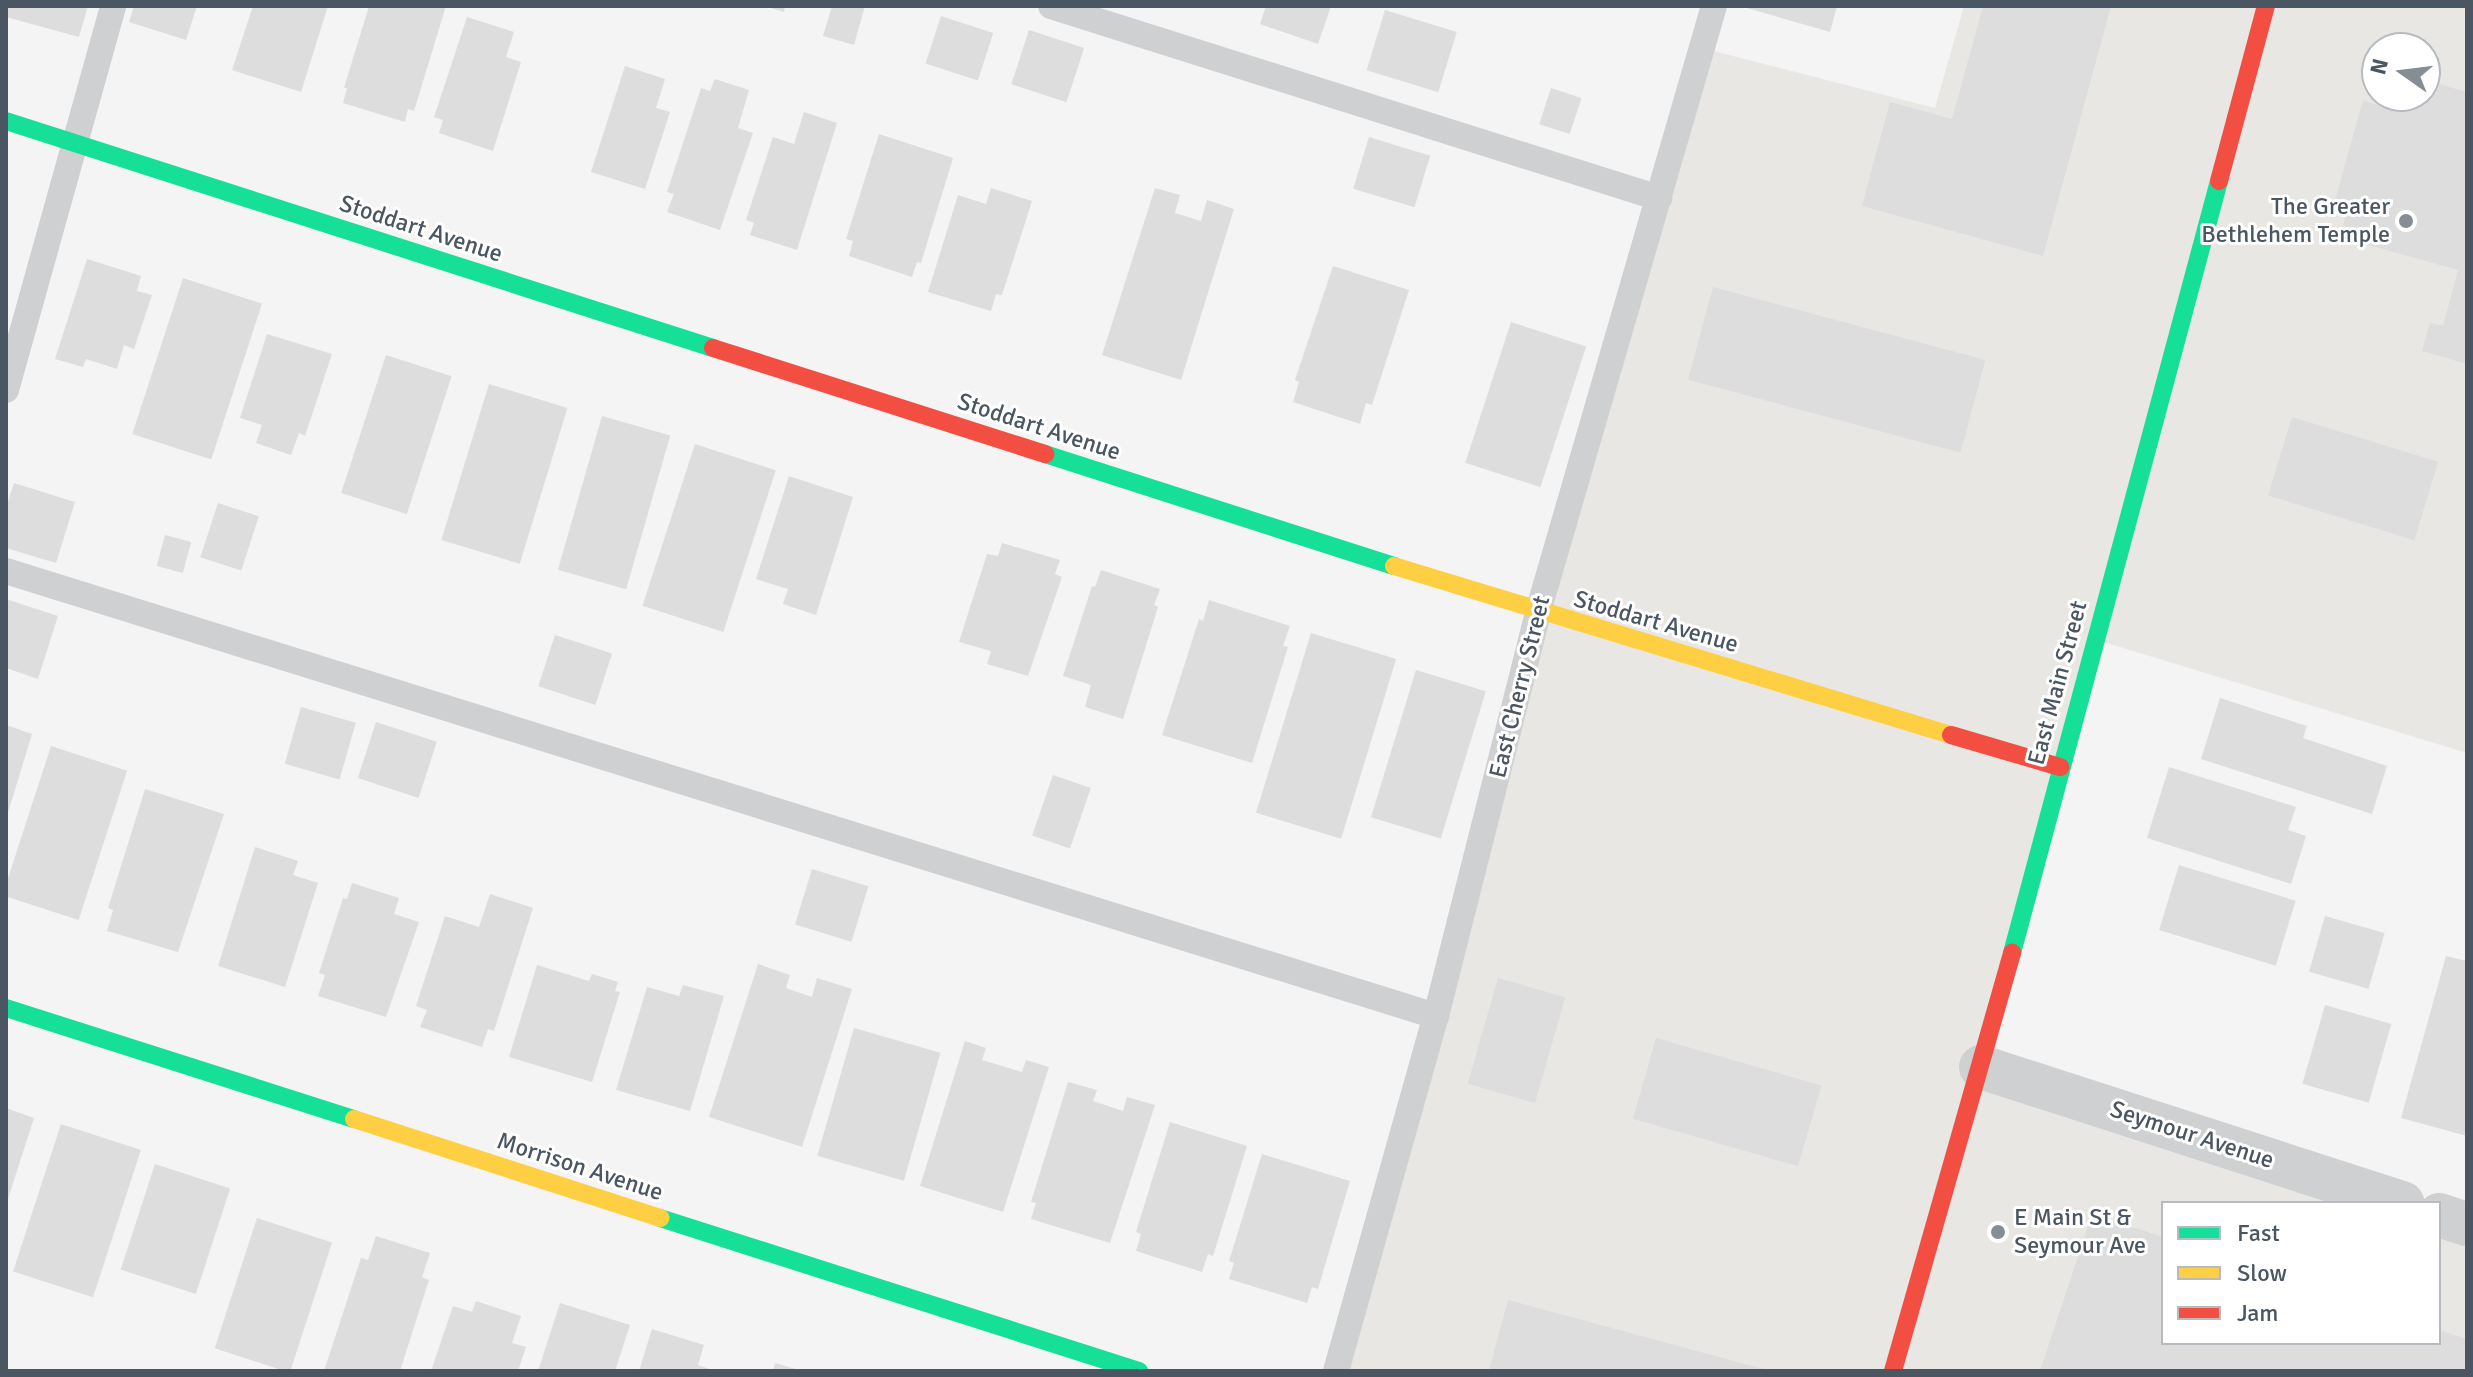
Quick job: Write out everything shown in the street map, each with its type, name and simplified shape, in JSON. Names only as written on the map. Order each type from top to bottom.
[{"type":"street","name":"East Main Street","points":[[1893,1371],[1981,1067],[2266,6]]},
{"type":"street","name":"Stoddart Avenue","points":[[6,121],[1538,612],[2060,767]]},
{"type":"street","name":"Morrison Avenue","points":[[6,1008],[1139,1371]]},
{"type":"street","name":"Seymour Avenue","points":[[1981,1067],[2397,1201]]},
{"type":"street","points":[[2441,1216],[2467,1224]]},
{"type":"lane","points":[[6,390],[72,142],[113,6]]},
{"type":"lane","points":[[1051,6],[1659,198]]},
{"type":"lane","name":"East Cherry Street","points":[[1336,1371],[1436,1016],[1538,612],[1714,6]]},
{"type":"lane","points":[[6,571],[1436,1016]]},
{"type":"shaded area","points":[[1964,6],[2467,6],[2467,753],[2097,640],[1976,1063],[2395,1201],[2161,1201],[2161,1345],[2441,1345],[2441,1217],[2467,1225],[2467,1371],[1330,1371],[1702,48],[1935,108]]},
{"type":"building","points":[[6,6],[88,6],[79,37],[6,17]]},
{"type":"building","points":[[134,6],[197,6],[186,40],[129,22]]},
{"type":"building","points":[[253,6],[328,6],[301,92],[232,70]]},
{"type":"building","points":[[369,6],[446,6],[414,111],[408,109],[405,122],[343,103],[347,88],[344,88]]},
{"type":"building","points":[[764,6],[785,6],[784,12]]},
{"type":"building","points":[[832,6],[865,6],[854,45],[823,36]]},
{"type":"building","points":[[1266,6],[1331,6],[1318,44],[1260,24]]},
{"type":"building","points":[[1740,6],[1837,6],[1830,32]]},
{"type":"building","points":[[1983,6],[2111,6],[2043,256],[1862,206],[1890,102],[1952,119]]},
{"type":"building","points":[[1385,10],[1457,32],[1438,92],[1367,70]]},
{"type":"building","points":[[941,16],[993,33],[978,81],[926,64]]},
{"type":"building","points":[[467,17],[514,32],[506,57],[521,62],[493,151],[439,133],[443,120],[434,117]]},
{"type":"building","points":[[1029,30],[1084,48],[1067,102],[1011,84]]},
{"type":"building","points":[[625,66],[665,79],[656,108],[670,112],[645,189],[591,172]]},
{"type":"building","points":[[715,79],[749,90],[738,128],[753,133],[720,230],[667,212],[674,194],[667,192],[701,88],[710,91]]},
{"type":"building","name":"The Greater Bethlehem Temple","points":[[2441,85],[2467,92],[2467,364],[2422,351],[2430,323],[2443,326],[2458,270],[2340,237],[2349,204],[2335,200],[2361,107],[2361,112],[2441,112]]},
{"type":"building","points":[[1551,88],[1581,98],[1570,134],[1539,124]]},
{"type":"building","points":[[804,112],[837,123],[797,250],[750,235],[754,223],[746,220],[773,137],[794,144]]},
{"type":"building","points":[[879,134],[953,158],[921,263],[917,262],[912,277],[849,256],[853,241],[846,239]]},
{"type":"building","points":[[1369,137],[1430,156],[1414,207],[1353,189]]},
{"type":"building","points":[[991,188],[1032,201],[1002,295],[996,294],[991,311],[928,292],[958,195],[986,204]]},
{"type":"building","points":[[1155,188],[1180,195],[1175,213],[1201,221],[1207,200],[1234,209],[1181,380],[1102,355]]},
{"type":"building","points":[[87,259],[141,276],[137,291],[152,295],[134,349],[124,345],[117,369],[86,359],[83,367],[55,359]]},
{"type":"building","points":[[1333,266],[1409,290],[1372,405],[1366,403],[1360,424],[1293,402],[1299,382],[1295,380]]},
{"type":"building","points":[[183,278],[262,304],[211,460],[132,434]]},
{"type":"building","points":[[1713,287],[1985,360],[1961,453],[1688,380]]},
{"type":"building","points":[[1511,322],[1586,346],[1540,487],[1465,463]]},
{"type":"building","points":[[267,334],[332,354],[305,436],[299,433],[291,455],[256,443],[262,425],[240,418]]},
{"type":"building","points":[[386,355],[452,376],[407,514],[341,493]]},
{"type":"building","points":[[489,384],[567,408],[520,564],[441,540]]},
{"type":"building","points":[[602,416],[670,436],[626,589],[558,570]]},
{"type":"building","points":[[2292,417],[2438,462],[2414,540],[2268,495]]},
{"type":"building","points":[[695,444],[776,470],[723,632],[642,606]]},
{"type":"building","points":[[789,476],[853,497],[816,615],[783,604],[788,589],[756,579]]},
{"type":"building","points":[[14,483],[75,502],[56,563],[6,548],[6,508]]},
{"type":"building","points":[[218,503],[259,516],[241,570],[200,557]]},
{"type":"building","points":[[165,535],[191,542],[183,573],[157,566]]},
{"type":"building","points":[[1002,543],[1060,560],[1055,574],[1062,577],[1028,676],[987,664],[991,651],[959,642],[987,554],[998,556]]},
{"type":"building","points":[[1101,570],[1160,589],[1154,605],[1158,607],[1123,719],[1085,707],[1091,685],[1063,676],[1092,586],[1095,587]]},
{"type":"building","points":[[6,599],[58,616],[38,679],[6,668]]},
{"type":"building","points":[[1209,600],[1290,626],[1283,646],[1288,647],[1252,763],[1162,735],[1199,619],[1203,621]]},
{"type":"building","points":[[1311,633],[1396,659],[1341,839],[1256,813]]},
{"type":"building","points":[[555,635],[612,654],[595,705],[538,686]]},
{"type":"building","points":[[1416,670],[1486,691],[1441,839],[1371,817]]},
{"type":"building","points":[[2220,698],[2307,726],[2303,738],[2387,766],[2372,814],[2201,759]]},
{"type":"building","points":[[301,707],[356,723],[340,779],[285,764]]},
{"type":"building","points":[[376,722],[437,742],[419,798],[358,778]]},
{"type":"building","points":[[6,725],[32,734],[7,816],[6,815]]},
{"type":"building","points":[[51,746],[127,771],[79,920],[6,896],[6,884]]},
{"type":"building","points":[[2169,767],[2296,807],[2288,830],[2306,836],[2291,884],[2147,838]]},
{"type":"building","points":[[1053,775],[1091,788],[1070,849],[1032,836]]},
{"type":"building","points":[[145,789],[224,814],[178,952],[107,931],[113,910],[108,908]]},
{"type":"building","points":[[255,847],[298,861],[293,875],[318,883],[285,987],[218,966]]},
{"type":"building","points":[[2179,865],[2296,901],[2276,966],[2159,930]]},
{"type":"building","points":[[812,869],[868,886],[851,942],[795,924]]},
{"type":"building","points":[[352,883],[399,898],[394,914],[419,922],[386,1017],[318,996],[325,975],[319,973],[343,898],[347,899]]},
{"type":"building","points":[[490,894],[533,908],[494,1031],[488,1029],[482,1047],[420,1027],[427,1010],[416,1006],[445,916],[479,927]]},
{"type":"building","points":[[2325,916],[2385,933],[2369,989],[2309,972]]},
{"type":"building","points":[[2446,956],[2467,961],[2467,1136],[2401,1118]]},
{"type":"building","points":[[758,964],[790,975],[786,988],[812,997],[817,978],[852,989],[802,1147],[709,1117]]},
{"type":"building","points":[[537,965],[589,981],[592,974],[618,982],[615,991],[620,992],[592,1082],[509,1057]]},
{"type":"building","points":[[1498,978],[1565,997],[1535,1103],[1468,1084]]},
{"type":"building","points":[[683,985],[724,996],[690,1111],[616,1090],[647,987],[679,996]]},
{"type":"building","points":[[2325,1005],[2391,1024],[2369,1103],[2302,1084]]},
{"type":"building","points":[[854,1028],[941,1053],[904,1181],[817,1156]]},
{"type":"building","points":[[1656,1038],[1821,1085],[1798,1166],[1633,1119]]},
{"type":"building","points":[[965,1041],[986,1048],[982,1060],[1022,1072],[1026,1060],[1049,1067],[1003,1212],[920,1186]]},
{"type":"building","points":[[1068,1082],[1097,1090],[1093,1101],[1123,1111],[1127,1097],[1155,1105],[1110,1243],[1031,1219],[1036,1203],[1031,1202]]},
{"type":"building","points":[[6,1108],[34,1118],[7,1202],[6,1202]]},
{"type":"building","points":[[1170,1122],[1247,1146],[1213,1256],[1208,1254],[1202,1272],[1136,1251],[1141,1234],[1136,1232]]},
{"type":"building","points":[[61,1124],[141,1150],[93,1297],[13,1271]]},
{"type":"building","points":[[1262,1154],[1350,1181],[1318,1289],[1312,1287],[1307,1303],[1229,1279],[1234,1263],[1229,1261]]},
{"type":"building","points":[[155,1164],[230,1188],[196,1294],[121,1270]]},
{"type":"building","points":[[2092,1214],[2161,1236],[2161,1345],[2441,1345],[2441,1331],[2467,1339],[2467,1371],[2040,1371]]},
{"type":"building","points":[[257,1218],[332,1242],[290,1371],[215,1348]]},
{"type":"building","points":[[376,1236],[430,1253],[422,1277],[429,1280],[400,1371],[324,1371],[361,1258],[368,1260]]},
{"type":"building","points":[[1508,1300],[1767,1370],[1767,1371],[1489,1371]]},
{"type":"building","points":[[476,1301],[521,1316],[512,1343],[526,1347],[518,1371],[431,1371],[453,1306],[472,1312]]},
{"type":"building","points":[[560,1303],[630,1325],[615,1371],[538,1371]]},
{"type":"building","points":[[652,1329],[704,1345],[698,1365],[715,1371],[639,1371]]},
{"type":"building","points":[[775,1363],[799,1370],[773,1371]]},
{"type":"traffic: fast","points":[[6,121],[713,348]]},
{"type":"traffic: fast","points":[[2012,953],[2219,181]]},
{"type":"traffic: fast","points":[[1045,454],[1394,566]]},
{"type":"traffic: fast","points":[[6,1008],[354,1119]]},
{"type":"traffic: fast","points":[[660,1218],[1139,1371]]},
{"type":"traffic: slow","points":[[1394,566],[1951,735]]},
{"type":"traffic: slow","points":[[354,1119],[660,1218]]},
{"type":"traffic: jam","points":[[2219,181],[2266,6]]},
{"type":"traffic: jam","points":[[713,348],[1045,454]]},
{"type":"traffic: jam","points":[[1951,735],[2060,767]]},
{"type":"traffic: jam","points":[[1893,1371],[2012,953]]},
{"type":"place","name":"The Greater Bethlehem Temple","points":[[2406,221]]},
{"type":"place","name":"E Main St & Seymour Ave","points":[[1998,1232]]}]
